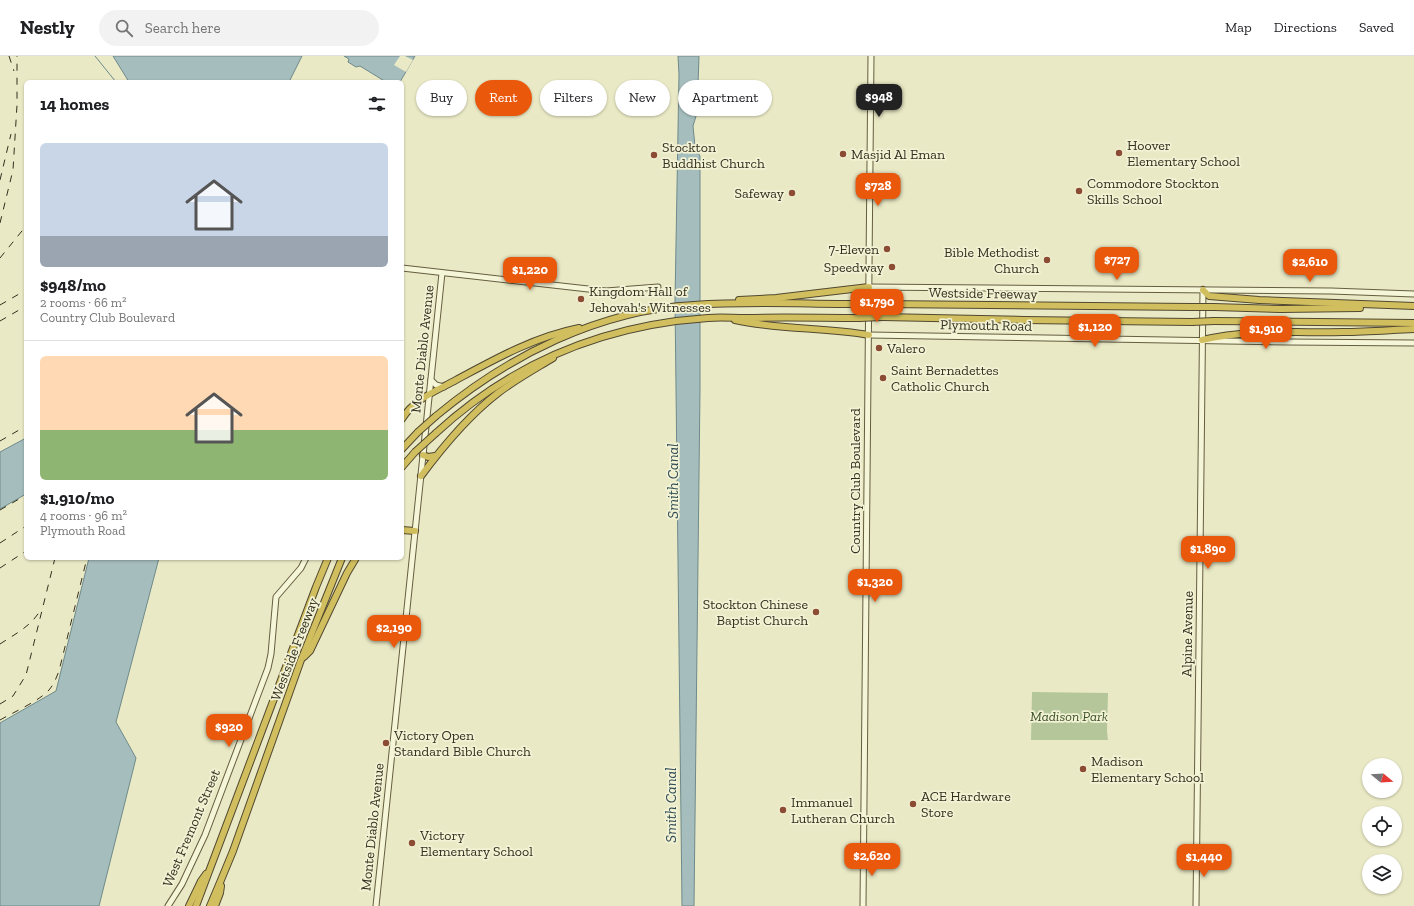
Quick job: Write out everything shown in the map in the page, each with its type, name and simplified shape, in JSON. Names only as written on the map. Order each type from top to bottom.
[{"type":"highway","points":[[721,303],[742,299],[776,298],[869,287]]},
{"type":"highway","points":[[1202,290],[1209,296],[1414,310]]},
{"type":"highway","name":"Westside Freeway","points":[[404,447],[436,416],[477,384],[521,357],[548,343],[605,322],[652,310],[688,305],[721,303],[1280,308],[1363,306]]},
{"type":"highway","points":[[1385,307],[1414,306]]},
{"type":"highway","name":"Westside Freeway","points":[[404,465],[415,452],[436,433],[478,398],[541,360],[619,331],[653,324],[709,318],[882,317],[1024,320],[1366,323],[1384,326],[1414,323]]},
{"type":"highway","points":[[725,318],[749,323],[869,335]]},
{"type":"highway","points":[[404,417],[414,405],[429,394],[502,356],[536,340],[567,330],[605,322]]},
{"type":"highway","points":[[1202,340],[1227,336],[1266,333],[1363,331],[1384,326],[1414,329]]},
{"type":"highway","points":[[421,476],[435,456],[469,418],[490,399],[570,348]]},
{"type":"highway","points":[[423,455],[430,458],[435,456]]},
{"type":"highway","points":[[404,530],[415,531]]},
{"type":"highway","name":"Westside Freeway","points":[[196,906],[327,560]]},
{"type":"highway","name":"Westside Freeway","points":[[210,906],[227,866],[301,660],[341,560]]},
{"type":"highway","points":[[301,660],[310,651],[355,560]]},
{"type":"highway","points":[[189,906],[205,879]]},
{"type":"highway","points":[[215,906],[220,893],[221,880]]},
{"type":"street","name":"Country Club Boulevard","points":[[863,906],[871,56]]},
{"type":"street","points":[[404,268],[606,291],[658,287]]},
{"type":"street","name":"Monte Diablo Avenue","points":[[376,906],[442,273]]},
{"type":"street","points":[[869,287],[1202,290],[1414,294]]},
{"type":"street","name":"Alpine Avenue","points":[[1196,906],[1202,290]]},
{"type":"street","name":"Plymouth Road","points":[[869,335],[1414,343]]},
{"type":"street","points":[[431,380],[436,385],[444,387]]},
{"type":"street","name":"West Fremont Street","points":[[168,906],[182,884],[208,827],[268,668],[271,654],[276,597],[301,568],[305,560]]},
{"type":"green space","name":"Madison Park","points":[[1032,692],[1108,693],[1108,740],[1031,740]]},
{"type":"water","points":[[113,56],[302,56],[290,80],[128,80]]},
{"type":"water","points":[[344,56],[415,56],[401,80],[383,80],[360,66],[356,67],[348,62],[349,59]]},
{"type":"water","points":[[678,56],[699,56],[698,80],[679,80]]},
{"type":"water","points":[[678,116],[696,116],[693,126],[695,146],[700,156],[700,389],[694,906],[682,906],[675,301]]},
{"type":"water","points":[[24,439],[24,495],[0,509],[0,452]]},
{"type":"water","points":[[89,560],[158,560],[116,722],[136,758],[99,906],[0,906],[0,723],[56,691]]},
{"type":"pier","points":[[400,56],[405,56],[413,60],[406,72],[394,65]]},
{"type":"waterway","points":[[95,56],[114,80]]},
{"type":"railway","points":[[9,56],[14,71]]},
{"type":"railway","points":[[0,223],[13,170],[17,105],[17,56]]},
{"type":"railway","points":[[0,180],[11,134]]},
{"type":"railway","points":[[0,258],[24,228]]},
{"type":"railway","points":[[0,305],[24,291]]},
{"type":"railway","points":[[0,321],[24,307]]},
{"type":"railway","points":[[0,441],[24,427]]},
{"type":"railway","points":[[0,510],[24,496]]},
{"type":"railway","points":[[0,543],[24,527]]},
{"type":"railway","points":[[0,568],[24,552]]},
{"type":"railway","points":[[0,704],[13,696],[26,675],[55,560]]},
{"type":"railway","points":[[0,720],[45,694],[54,682],[60,667],[87,560]]},
{"type":"railway","points":[[0,644],[28,625],[41,609]]},
{"type":"place","name":"Hoover Elementary School","points":[[1119,153]]},
{"type":"place","name":"Masjid Al Eman","points":[[843,154]]},
{"type":"place","name":"Stockton Buddhist Church","points":[[654,155]]},
{"type":"place","name":"Commodore Stockton Skills School","points":[[1079,191]]},
{"type":"place","name":"Safeway","points":[[792,193]]},
{"type":"place","name":"7-Eleven","points":[[887,249]]},
{"type":"place","name":"Bible Methodist Church","points":[[1047,260]]},
{"type":"place","name":"Speedway","points":[[892,267]]},
{"type":"place","name":"Kingdom Hall of Jehovah's Witnesses","points":[[581,299]]},
{"type":"place","name":"Valero","points":[[879,348]]},
{"type":"place","name":"Saint Bernadettes Catholic Church","points":[[883,378]]},
{"type":"place","name":"Stockton Chinese Baptist Church","points":[[816,612]]},
{"type":"place","name":"Victory Open Standard Bible Church","points":[[386,743]]},
{"type":"place","name":"Madison Elementary School","points":[[1083,769]]},
{"type":"place","name":"ACE Hardware Store","points":[[913,804]]},
{"type":"place","name":"Immanuel Lutheran Church","points":[[783,810]]},
{"type":"place","name":"Victory Elementary School","points":[[412,843]]},
{"type":"water label","name":"Smith Canal","points":[[673,481]]},
{"type":"water label","name":"Smith Canal","points":[[671,805]]}]
